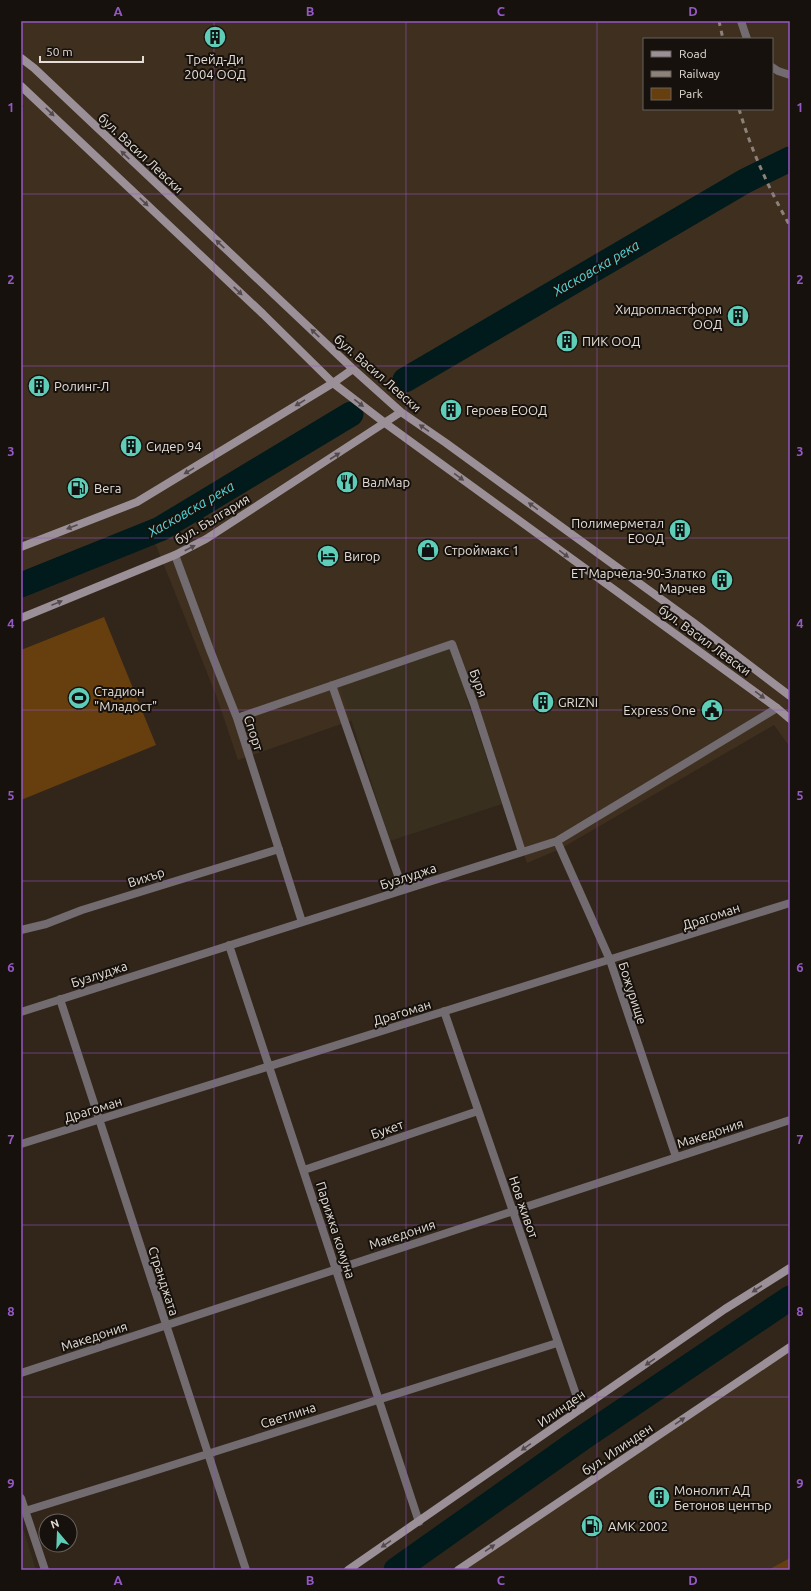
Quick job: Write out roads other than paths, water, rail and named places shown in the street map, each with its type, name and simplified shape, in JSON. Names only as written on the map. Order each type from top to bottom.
[{"type":"main road","name":"бул. Васил Левски","points":[[21,58],[51,84],[353,369],[401,412],[675,609],[790,696]]},
{"type":"main road","name":"бул. Васил Левски","points":[[21,86],[334,383],[385,423],[496,505],[777,708],[790,719]]},
{"type":"main road","points":[[21,547],[137,502],[334,383],[353,369]]},
{"type":"main road","name":"бул. България","points":[[21,618],[175,555],[206,539],[401,412]]},
{"type":"main road","name":"Илинден","points":[[348,1570],[725,1309],[790,1268]]},
{"type":"main road","name":"бул. Илинден","points":[[458,1570],[790,1347]]},
{"type":"street","points":[[741,21],[747,38]]},
{"type":"street","points":[[773,68],[778,71],[790,74]]},
{"type":"street","name":"Спорт","points":[[175,555],[237,718],[302,922]]},
{"type":"street","name":"Буря","points":[[237,718],[452,644],[477,711],[522,852]]},
{"type":"street","points":[[332,685],[403,890]]},
{"type":"street","name":"Бузлуджа","points":[[21,1012],[557,841],[777,708]]},
{"type":"street","name":"Божурище","points":[[557,841],[610,960],[676,1157]]},
{"type":"street","name":"Вихър","points":[[21,930],[46,924],[90,908],[279,849]]},
{"type":"street","name":"Драгоман","points":[[21,1144],[790,903]]},
{"type":"street","name":"Парижка комуна","points":[[229,945],[419,1522]]},
{"type":"street","name":"Странджата","points":[[60,999],[98,1120],[246,1570]]},
{"type":"street","name":"Нов живот","points":[[444,1011],[557,1343],[581,1409]]},
{"type":"street","name":"Букет","points":[[304,1170],[478,1110]]},
{"type":"street","name":"Македония","points":[[21,1372],[166,1326],[336,1268],[790,1120]]},
{"type":"street","name":"Светлина","points":[[24,1515],[207,1453],[557,1343]]},
{"type":"street","points":[[21,1498],[24,1515],[44,1570]]},
{"type":"waterway","name":"Хасковска река","points":[[405,380],[745,181],[790,159]]},
{"type":"waterway","name":"Хасковска река","points":[[21,585],[160,529],[351,414]]},
{"type":"waterway","points":[[396,1570],[581,1439],[790,1298]]},
{"type":"railway","points":[[719,21],[723,38]]},
{"type":"railway","points":[[739,110],[761,169],[790,226]]},
{"type":"place","name":"Трейд-Ди 2004 ООД","points":[[215,37]]},
{"type":"place","name":"Хидропластформ ООД","points":[[738,316]]},
{"type":"place","name":"ПИК ООД","points":[[567,341]]},
{"type":"place","name":"Ролинг-Л","points":[[39,386]]},
{"type":"place","name":"Героев ЕООД","points":[[451,410]]},
{"type":"place","name":"Сидер 94","points":[[131,446]]},
{"type":"place","name":"ВалМар","points":[[347,482]]},
{"type":"place","name":"Вега","points":[[78,488]]},
{"type":"place","name":"Полимерметал ЕООД","points":[[680,530]]},
{"type":"place","name":"Строймакс 1","points":[[428,550]]},
{"type":"place","name":"Вигор","points":[[328,556]]},
{"type":"place","name":"ЕТ Марчела-90-Златко Марчев","points":[[722,580]]},
{"type":"place","name":"Стадион \"Младост\"","points":[[79,698]]},
{"type":"place","name":"GRIZNI","points":[[543,702]]},
{"type":"place","name":"Express One","points":[[712,710]]},
{"type":"place","name":"Монолит АД Бетонов център","points":[[659,1497]]},
{"type":"place","name":"АМК 2002","points":[[592,1526]]}]
